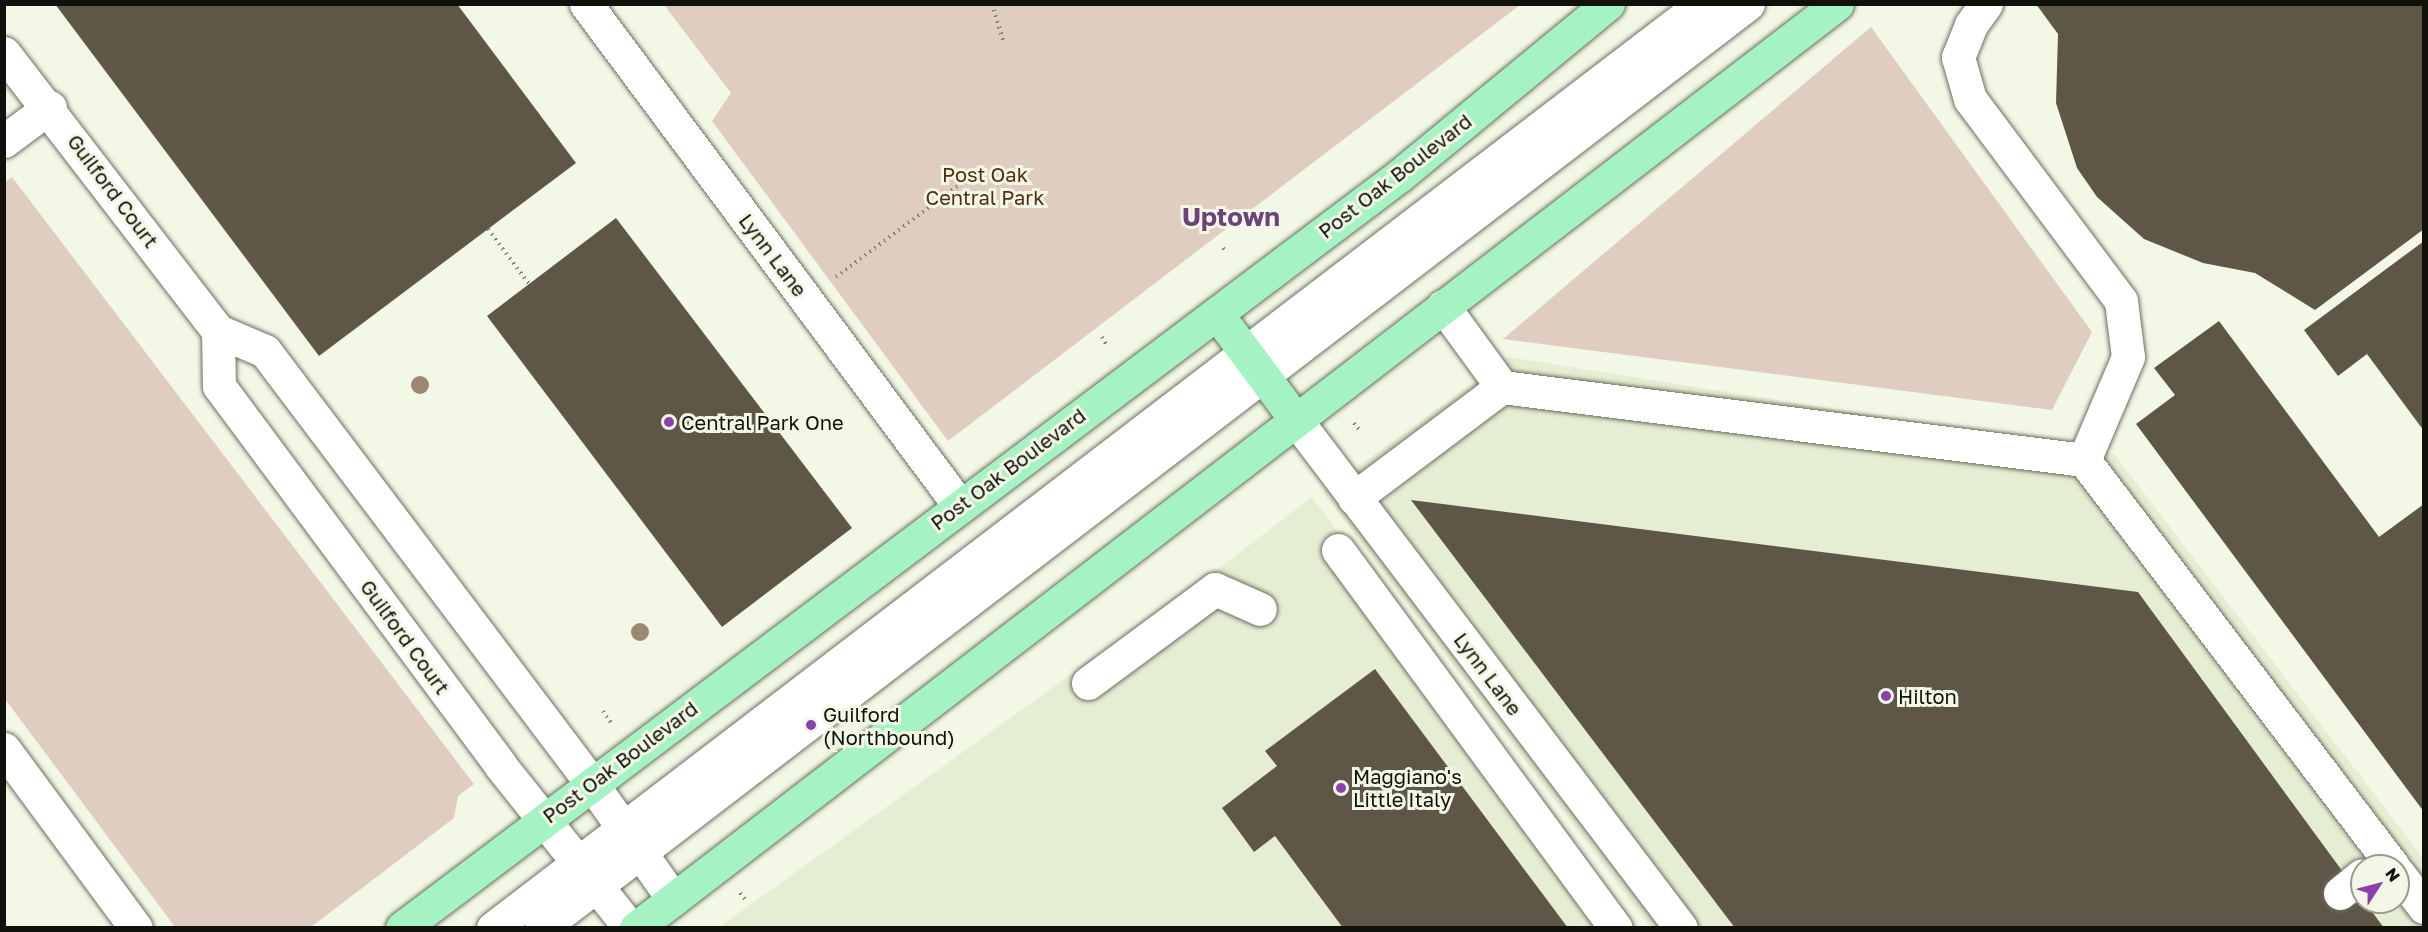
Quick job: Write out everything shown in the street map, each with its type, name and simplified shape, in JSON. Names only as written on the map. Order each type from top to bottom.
[{"type":"main road","name":"Post Oak Boulevard","points":[[402,927],[959,505],[1399,176],[1608,4]]},
{"type":"main road","points":[[636,927],[1837,4]]},
{"type":"main road","points":[[1217,314],[1296,420]]},
{"type":"street","name":"Lynn Lane","points":[[586,4],[959,505]]},
{"type":"street","points":[[1255,365],[1702,4]]},
{"type":"street","points":[[493,927],[587,874],[1255,365],[1748,4]]},
{"type":"street","points":[[1986,4],[1971,25],[1958,57],[1970,99],[2121,301],[2128,357],[2084,460]]},
{"type":"street","name":"Guilford Court","points":[[4,53],[50,107],[218,331],[219,386],[543,820],[630,927]]},
{"type":"street","points":[[4,141],[50,107]]},
{"type":"street","points":[[1443,306],[1503,387]]},
{"type":"street","points":[[218,331],[265,351],[592,784],[673,899]]},
{"type":"street","points":[[1354,498],[1503,387],[2084,460],[2362,854]]},
{"type":"street","name":"Lynn Lane","points":[[1296,420],[1681,927]]},
{"type":"street","points":[[1338,549],[1616,927]]},
{"type":"street","points":[[1088,683],[1215,589],[1260,609]]},
{"type":"street","points":[[4,749],[136,927]]},
{"type":"street","points":[[541,927],[587,874]]},
{"type":"street","points":[[2410,897],[2424,907]]},
{"type":"path","points":[[992,4],[1004,43]]},
{"type":"path","points":[[806,298],[971,176]]},
{"type":"path","points":[[488,229],[529,284]]},
{"type":"path","points":[[1223,248],[1227,253]]},
{"type":"path","points":[[1102,337],[1107,346]]},
{"type":"path","points":[[1354,423],[1360,431]]},
{"type":"path","points":[[603,711],[612,723]]},
{"type":"path","points":[[740,893],[747,902]]},
{"type":"shaded area","points":[[1509,357],[2114,454],[2423,858],[2423,927],[1650,927],[1323,492]]},
{"type":"shaded area","points":[[1312,497],[1632,927],[718,928],[1226,563]]},
{"type":"green space","name":"Post Oak Central Park","points":[[664,5],[1520,5],[948,441],[712,121],[731,93]]},
{"type":"green space","points":[[1871,27],[2092,332],[2052,410],[1503,339]]},
{"type":"green space","points":[[12,177],[474,784],[458,796],[454,818],[311,927],[175,927],[5,699],[4,183]]},
{"type":"building","points":[[55,4],[457,4],[576,163],[319,356]]},
{"type":"building","points":[[2036,4],[2424,4],[2424,229],[2315,310],[2255,273],[2203,263],[2144,239],[2097,197],[2077,168],[2056,103],[2058,34]]},
{"type":"building","name":"Central Park One","points":[[616,218],[852,528],[722,627],[487,316]]},
{"type":"building","points":[[2424,241],[2424,431],[2367,354],[2338,376],[2304,330]]},
{"type":"building","points":[[2219,321],[2379,537],[2424,504],[2424,812],[2136,424],[2175,395],[2154,368]]},
{"type":"building","name":"Hilton","points":[[1411,500],[2138,592],[2350,882],[2350,914],[2374,914],[2384,928],[1735,928]]},
{"type":"building","points":[[1375,669],[1568,928],[1343,928],[1275,836],[1254,852],[1222,808],[1277,766],[1265,751]]},
{"type":"place","name":"Central Park One","points":[[669,422]]},
{"type":"place","name":"Hilton","points":[[1886,696]]},
{"type":"place","name":"Guilford (Northbound)","points":[[811,725]]},
{"type":"place","name":"Maggiano's Little Italy","points":[[1341,788]]},
{"type":"district","name":"Uptown","points":[[1231,217]]}]
